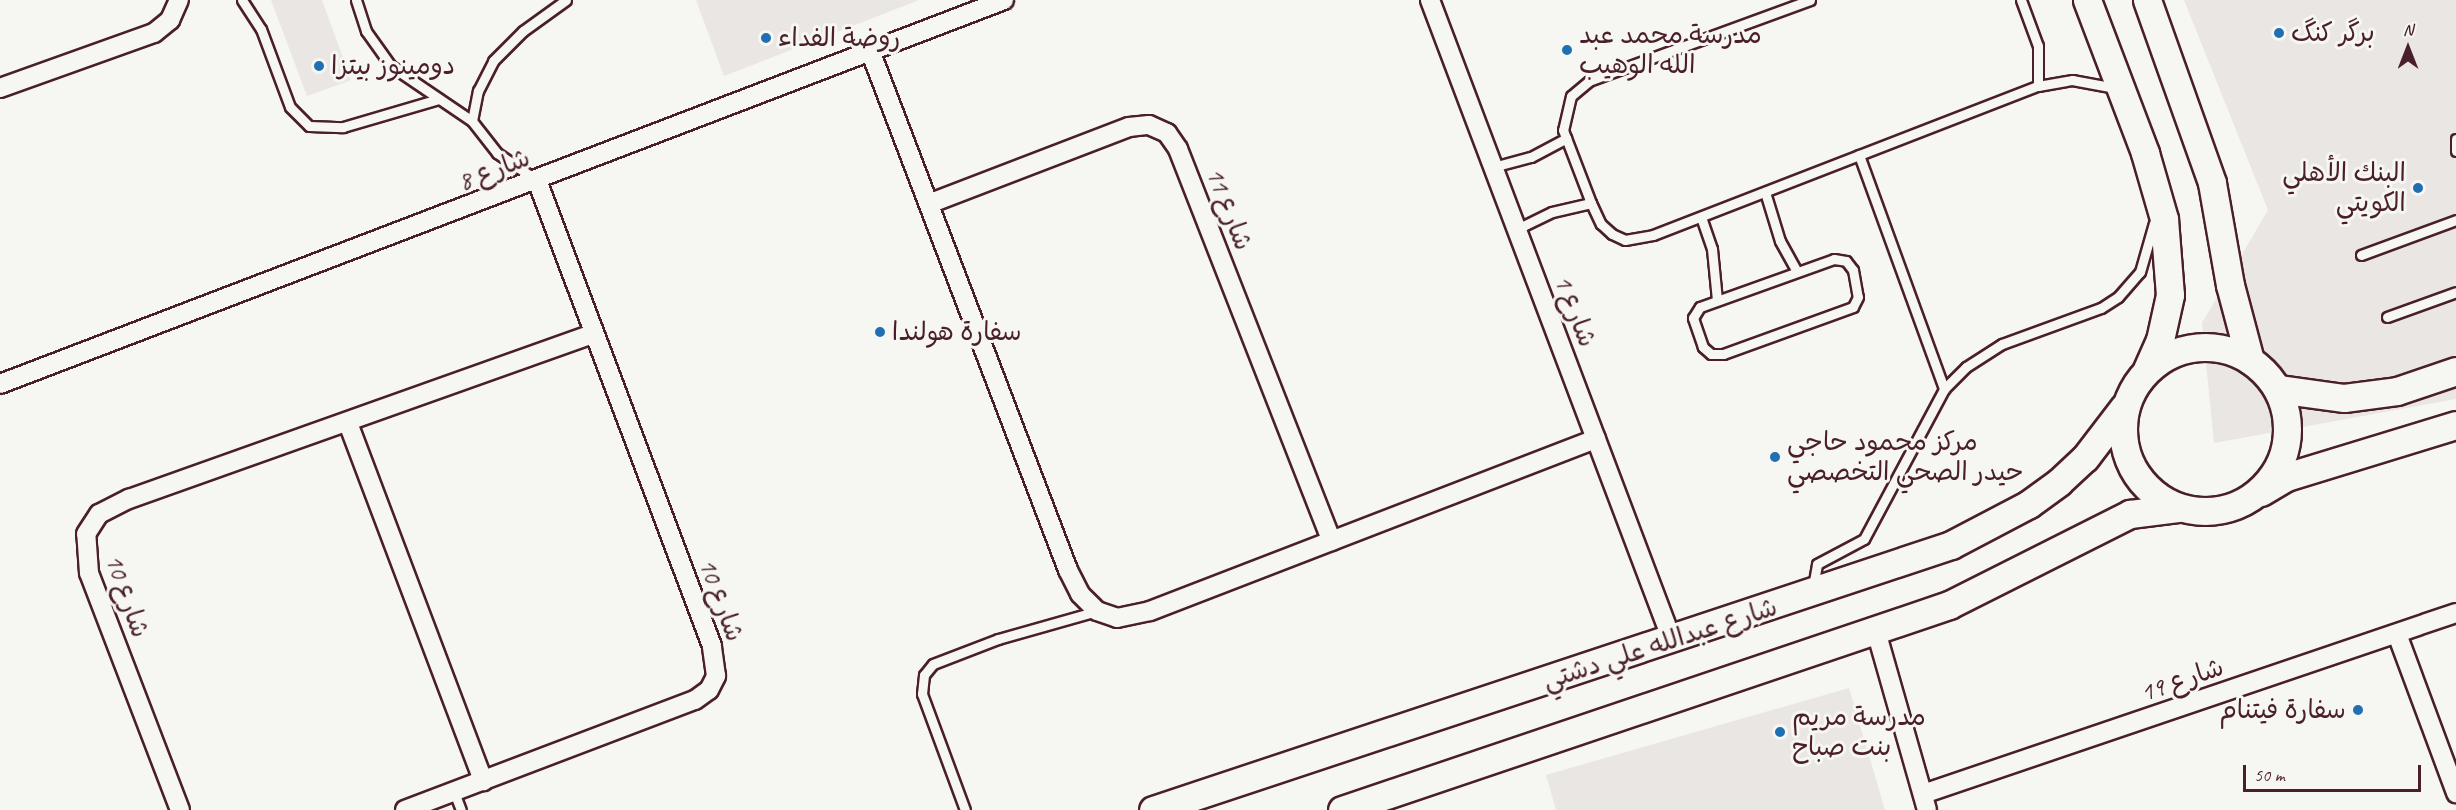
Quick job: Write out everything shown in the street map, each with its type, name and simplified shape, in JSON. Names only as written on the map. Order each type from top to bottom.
[{"type":"main road","points":[[2087,0],[2160,197],[2168,246],[2170,295],[2160,340],[2147,369],[2124,407],[2121,438],[2130,468],[2150,492],[2178,508]]},
{"type":"main road","points":[[2147,0],[2212,183],[2230,285],[2250,360]]},
{"type":"main road","points":[[2147,369],[2170,354],[2197,347],[2224,349],[2250,360],[2278,389],[2287,417],[2286,447],[2275,473],[2255,495]]},
{"type":"main road","points":[[2278,389],[2344,398],[2397,391],[2456,371]]},
{"type":"main road","name":"شارع عبدالله علي دشتي","points":[[1153,810],[1815,593],[1951,545],[2029,504],[2085,458],[2124,407]]},
{"type":"main road","points":[[1342,810],[1949,605],[2130,514],[2178,508],[2209,512],[2233,507],[2286,477],[2456,425]]},
{"type":"street","points":[[0,88],[154,33],[170,20],[179,0]]},
{"type":"street","name":"شارع 8","points":[[0,384],[537,181],[1005,0]]},
{"type":"street","name":"شارع 1","points":[[1430,0],[1672,640]]},
{"type":"street","points":[[871,53],[931,203],[1068,570],[1080,594],[1097,611],[1117,618],[1150,611],[1596,439]]},
{"type":"street","name":"شارع 11","points":[[931,203],[1129,127],[1149,125],[1167,133],[1178,149],[1332,541]]},
{"type":"street","name":"شارع 10","points":[[405,810],[695,700],[709,690],[716,676],[712,646],[537,181]]},
{"type":"street","name":"شارع 10","points":[[180,810],[89,573],[86,534],[99,514],[121,503],[593,334]]},
{"type":"street","points":[[348,423],[483,781]]},
{"type":"street","name":"شارع 19","points":[[1925,802],[2456,613]]},
{"type":"street","points":[[1876,631],[1925,802]]},
{"type":"street","points":[[2397,634],[2456,793]]},
{"type":"lane","points":[[242,0],[261,29],[290,107],[309,126],[343,127],[439,99]]},
{"type":"lane","points":[[356,0],[366,31],[380,52],[398,71],[472,121],[497,153],[537,181]]},
{"type":"lane","points":[[472,121],[478,92],[493,61],[523,31],[566,0]]},
{"type":"lane","points":[[1810,0],[1589,81],[1571,96],[1565,107],[1566,138],[1601,224],[1625,240],[1639,240],[2038,86],[2072,80],[2121,91]]},
{"type":"lane","points":[[2021,0],[2038,46],[2038,86]]},
{"type":"lane","points":[[1493,167],[1531,157],[1566,138]]},
{"type":"lane","points":[[2456,139],[2456,152]]},
{"type":"lane","points":[[1859,155],[1944,389]]},
{"type":"lane","points":[[1765,192],[1780,241],[1797,272]]},
{"type":"lane","points":[[1815,593],[1812,582],[1817,564],[1864,539],[1944,389],[1966,367],[2002,344],[2101,308],[2118,297],[2140,272],[2160,197]]},
{"type":"lane","points":[[1517,229],[1552,212],[1591,203]]},
{"type":"lane","points":[[1701,217],[1713,257],[1717,300]]},
{"type":"lane","points":[[2361,255],[2456,220]]},
{"type":"lane","points":[[1834,259],[1846,261],[1853,270],[1857,302],[1848,310],[1716,354],[1703,347],[1693,318],[1700,307],[1797,272],[1834,259]]},
{"type":"lane","points":[[2387,317],[2456,292]]},
{"type":"lane","points":[[965,810],[922,694],[924,675],[933,664],[998,639],[1097,611]]},
{"type":"lane","points":[[454,792],[461,810]]},
{"type":"shaded area","points":[[271,0],[322,0],[351,80],[307,96]]},
{"type":"shaded area","name":"روضة الفداء","points":[[696,0],[919,0],[724,76]]},
{"type":"shaded area","points":[[2184,0],[2456,0],[2456,399],[2214,443],[2202,323],[2268,210]]},
{"type":"shaded area","name":"مدرسة مريم بنت صباح","points":[[1849,688],[1885,810],[1556,810],[1546,775]]},
{"type":"place","name":"برگر كنگ","points":[[2279,33]]},
{"type":"place","name":"روضة الفداء","points":[[766,38]]},
{"type":"place","name":"مدرسة محمد عبد الله الوهيب","points":[[1567,50]]},
{"type":"place","name":"دومينوز بيتزا","points":[[319,66]]},
{"type":"place","name":"البنك الأهلي الكويتي","points":[[2418,188]]},
{"type":"place","name":"سفارة هولندا","points":[[880,332]]},
{"type":"place","name":"مركز محمود حاجي حيدر الصحي التخصصي","points":[[1775,457]]},
{"type":"place","name":"سفارة فيتنام","points":[[2358,710]]},
{"type":"place","name":"مدرسة مريم بنت صباح","points":[[1780,732]]}]
